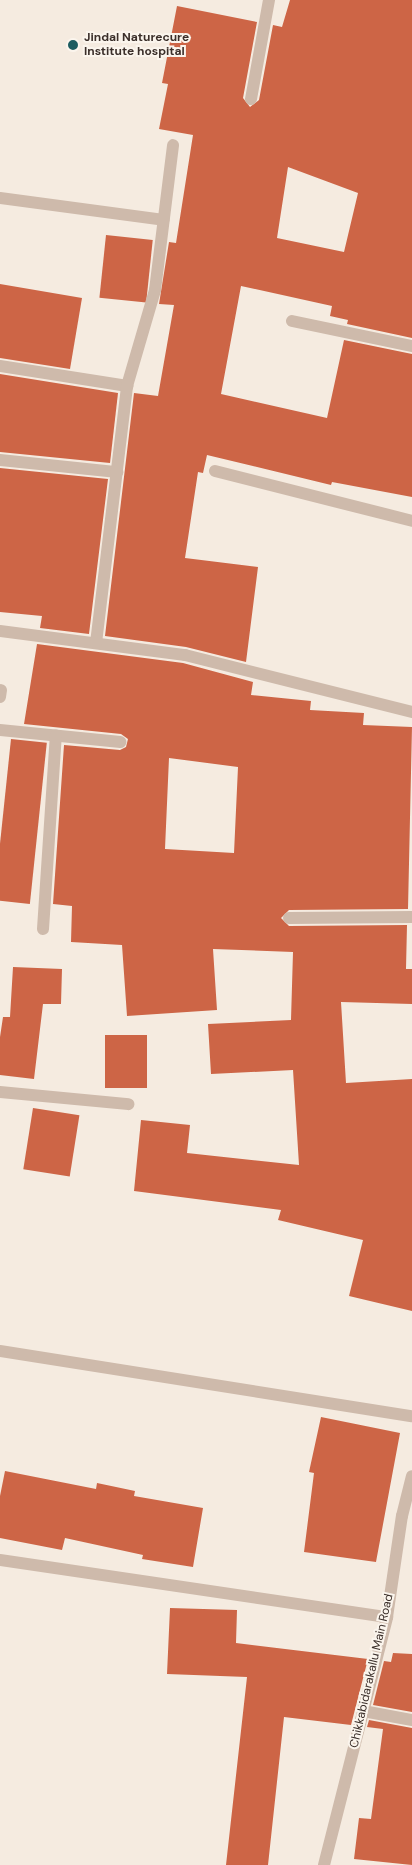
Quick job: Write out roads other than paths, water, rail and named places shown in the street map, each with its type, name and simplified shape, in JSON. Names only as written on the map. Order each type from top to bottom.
[{"type":"street","points":[[251,99],[269,0]]},
{"type":"street","points":[[96,643],[127,386],[155,290],[174,145]]},
{"type":"street","points":[[0,198],[164,220]]},
{"type":"street","points":[[292,321],[412,346]]},
{"type":"street","points":[[0,366],[127,386]]},
{"type":"street","points":[[0,460],[117,472]]},
{"type":"street","points":[[215,471],[412,521]]},
{"type":"street","points":[[0,631],[185,655],[412,712]]},
{"type":"street","points":[[0,730],[120,742]]},
{"type":"street","points":[[42,929],[56,735]]},
{"type":"street","points":[[289,918],[412,917]]},
{"type":"street","points":[[0,1092],[128,1104]]},
{"type":"street","points":[[0,1351],[412,1416]]},
{"type":"street","name":"Chikkabidarakallu Main Road","points":[[324,1865],[387,1617],[402,1516],[412,1476]]},
{"type":"street","points":[[0,1560],[387,1617]]},
{"type":"street","points":[[363,1710],[412,1720]]},
{"type":"place","name":"Jindal Naturecure Institute hospital","points":[[73,45]]}]
